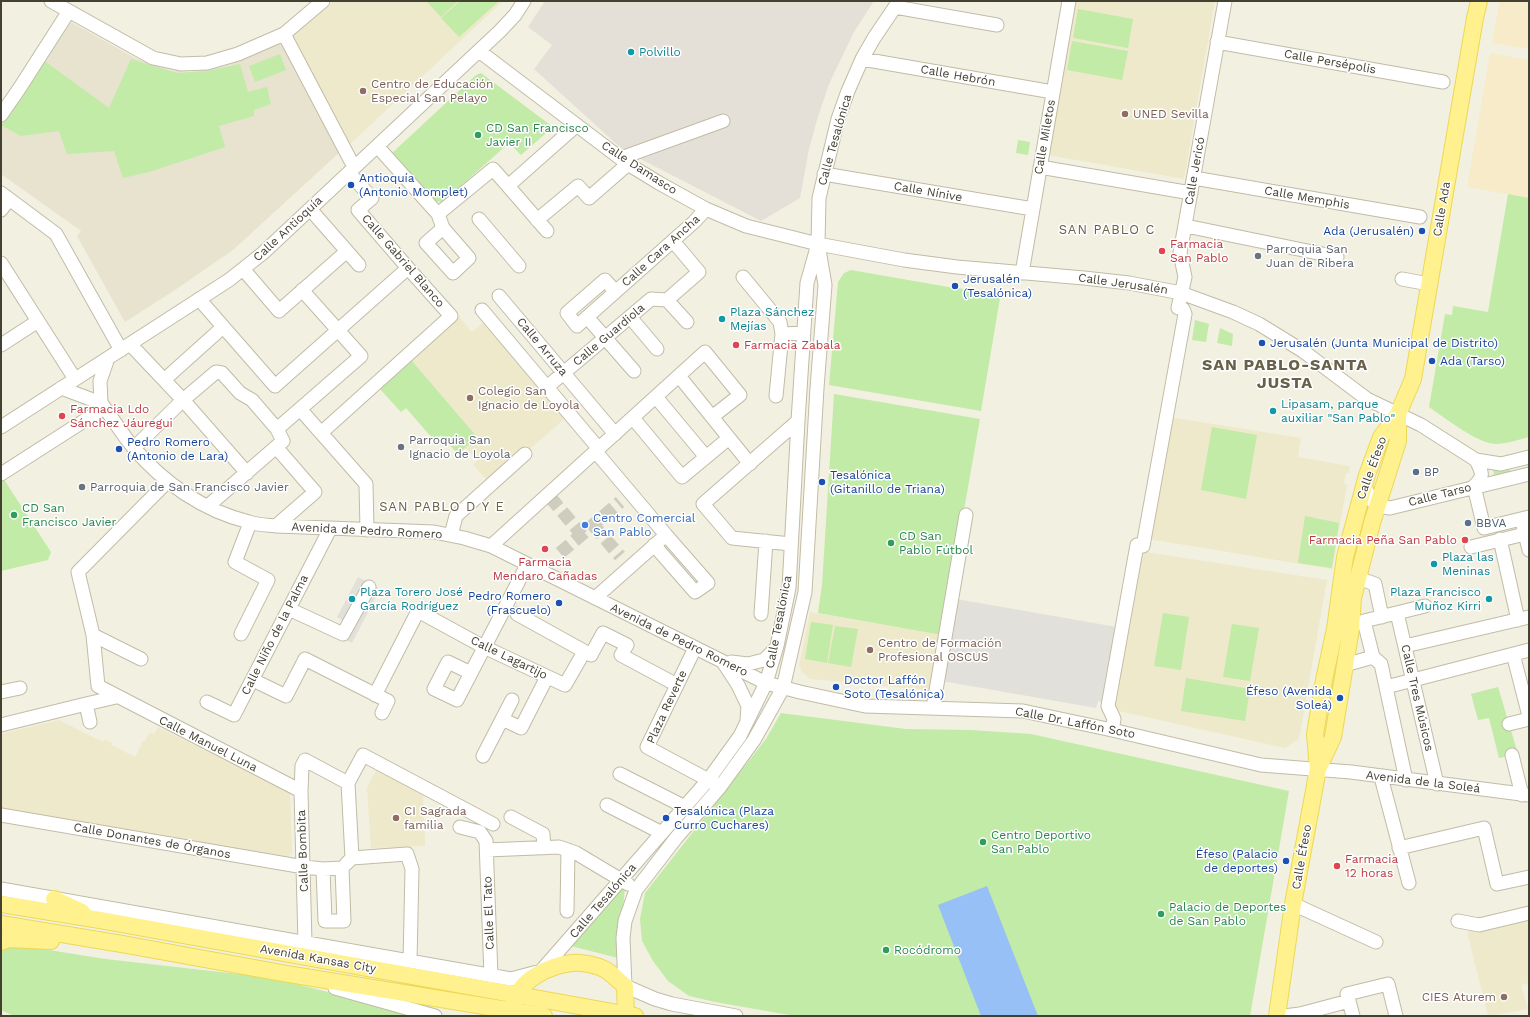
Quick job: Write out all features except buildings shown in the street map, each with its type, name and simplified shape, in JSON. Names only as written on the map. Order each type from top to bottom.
[{"type":"main road","name":"Calle Ada","points":[[1398,414],[1413,379],[1479,1]]},
{"type":"main road","name":"Calle Éfeso","points":[[1277,1016],[1294,904],[1318,769],[1315,734],[1324,680],[1335,629],[1345,557],[1364,484],[1381,437],[1398,414]]},
{"type":"main road","name":"Calle Éfeso","points":[[1318,769],[1333,737],[1346,665],[1351,629],[1353,598],[1377,506],[1398,442],[1398,414]]},
{"type":"main road","points":[[54,899],[100,920]]},
{"type":"main road","name":"Avenida Kansas City","points":[[1,904],[100,920],[514,1007],[544,1016]]},
{"type":"main road","name":"Avenida Kansas City","points":[[1,924],[282,973],[514,1007],[629,1016]]},
{"type":"main road","points":[[1,942],[8,939],[122,944]]},
{"type":"main road","points":[[514,1007],[527,983],[541,971],[573,963],[588,964],[606,970],[625,986],[629,1016]]},
{"type":"street","points":[[50,1],[153,58],[181,64],[207,63],[238,54],[284,34],[323,1]]},
{"type":"street","name":"Calle Antioquía","points":[[1,427],[199,299],[243,269],[263,253],[479,51],[515,15],[524,1]]},
{"type":"street","name":"Calle Miletos","points":[[1022,273],[1069,1]]},
{"type":"street","name":"Calle Jericó","points":[[1112,730],[1114,719],[1108,706],[1137,545],[1143,546],[1185,314],[1183,309],[1178,308],[1185,277],[1180,253],[1225,1]]},
{"type":"street","points":[[897,4],[997,25]]},
{"type":"street","name":"Calle Tesalónica","points":[[625,986],[625,922],[636,890],[676,838],[720,787],[754,740],[783,688],[805,592],[817,388],[825,285],[818,244],[819,198],[838,119],[848,91],[862,59],[897,4]]},
{"type":"street","points":[[1,115],[19,90],[69,11]]},
{"type":"street","name":"Calle Gabriel Blanco","points":[[284,34],[352,170],[372,198],[358,210],[451,316],[321,432]]},
{"type":"street","name":"Calle Persépolis","points":[[1217,42],[1443,82]]},
{"type":"street","name":"Calle Damasco","points":[[479,51],[625,161],[659,183],[706,209],[746,226],[818,244]]},
{"type":"street","name":"Calle Hebrón","points":[[862,59],[1053,92]]},
{"type":"street","points":[[537,220],[578,186],[589,198],[625,161],[723,121]]},
{"type":"street","points":[[508,186],[577,125]]},
{"type":"street","points":[[377,146],[438,214],[443,228]]},
{"type":"street","points":[[1040,167],[1191,193]]},
{"type":"street","points":[[438,214],[493,169],[547,231]]},
{"type":"street","name":"Calle Nínive","points":[[824,174],[1033,209]]},
{"type":"street","name":"Calle Memphis","points":[[1194,178],[1420,217]]},
{"type":"street","points":[[1,210],[5,196],[56,234],[126,347],[164,380],[247,473]]},
{"type":"street","points":[[310,209],[359,265]]},
{"type":"street","name":"Calle Cara Ancha","points":[[615,292],[605,280],[567,313],[578,326],[694,222],[706,209]]},
{"type":"street","points":[[479,219],[519,266]]},
{"type":"street","points":[[1186,226],[1337,257]]},
{"type":"street","points":[[673,240],[699,272],[667,300],[688,322]]},
{"type":"street","name":"Calle Tesalónica","points":[[541,971],[709,779],[740,736],[766,683],[777,646],[789,588],[798,421],[808,283],[818,244]]},
{"type":"street","name":"Calle Jerusalén","points":[[818,244],[904,260],[957,267],[1129,283],[1181,293],[1233,312],[1259,324],[1303,351],[1367,399],[1398,414]]},
{"type":"street","points":[[243,269],[279,311],[346,250]]},
{"type":"street","points":[[1,263],[75,379]]},
{"type":"street","points":[[199,299],[275,386],[408,268]]},
{"type":"street","points":[[742,277],[780,322],[782,334],[776,396]]},
{"type":"street","points":[[1402,279],[1429,284]]},
{"type":"street","points":[[277,429],[360,356],[302,290]]},
{"type":"street","name":"Calle Arruza","points":[[499,296],[615,434]]},
{"type":"street","name":"Calle Guardiola","points":[[547,387],[651,299],[667,300]]},
{"type":"street","points":[[482,310],[547,387],[666,535],[708,582],[695,592],[654,545]]},
{"type":"street","points":[[587,317],[634,371]]},
{"type":"street","points":[[630,317],[657,349]]},
{"type":"street","points":[[1,345],[38,321]]},
{"type":"street","points":[[164,380],[223,327]]},
{"type":"street","points":[[782,334],[804,333]]},
{"type":"street","points":[[491,546],[705,352],[740,395],[712,417]]},
{"type":"street","points":[[102,405],[100,381],[108,358]]},
{"type":"street","points":[[134,448],[183,400],[216,372],[222,372],[240,393],[252,400],[277,429],[283,441],[208,506]]},
{"type":"street","points":[[679,376],[750,464]]},
{"type":"street","points":[[61,388],[102,405]]},
{"type":"street","points":[[656,397],[706,457]]},
{"type":"street","points":[[1,474],[102,405]]},
{"type":"street","name":"Avenida de Pedro Romero","points":[[102,405],[134,448],[168,481],[179,490],[222,514],[250,523],[276,526],[434,532],[464,538],[491,546],[766,683]]},
{"type":"street","points":[[300,409],[366,484],[367,530]]},
{"type":"street","points":[[1398,414],[1421,425],[1476,460],[1501,464],[1529,457]]},
{"type":"street","points":[[633,418],[682,477],[729,438]]},
{"type":"street","points":[[791,544],[732,538],[704,504],[798,421]]},
{"type":"street","points":[[276,448],[315,492],[276,526]]},
{"type":"street","points":[[451,535],[456,516],[525,454]]},
{"type":"street","points":[[1476,460],[1482,474],[1480,480],[1474,486],[1484,528],[1525,518]]},
{"type":"street","name":"Calle Tarso","points":[[1377,506],[1390,508],[1474,486],[1529,474]]},
{"type":"street","points":[[141,659],[93,635],[78,572],[168,481]]},
{"type":"street","points":[[1364,484],[1370,498],[1377,506]]},
{"type":"street","points":[[933,708],[966,515]]},
{"type":"street","points":[[1525,518],[1520,535],[1529,550]]},
{"type":"street","points":[[241,634],[268,580],[235,562],[250,523]]},
{"type":"street","name":"Calle Niño de la Palma","points":[[207,702],[234,715],[330,529]]},
{"type":"street","points":[[595,598],[666,535]]},
{"type":"street","points":[[1471,547],[1520,535]]},
{"type":"street","points":[[1405,646],[1524,619],[1500,539]]},
{"type":"street","points":[[761,614],[766,541]]},
{"type":"street","points":[[471,673],[527,565]]},
{"type":"street","points":[[1358,578],[1375,584],[1382,617]]},
{"type":"street","points":[[289,609],[343,634],[369,587]]},
{"type":"street","points":[[1406,780],[1381,664],[1373,657],[1364,621],[1425,606]]},
{"type":"street","name":"Calle Lagartijo","points":[[375,694],[418,611],[484,647],[565,686],[584,652]]},
{"type":"street","name":"Calle Tres Músicos","points":[[1397,613],[1437,784]]},
{"type":"street","points":[[517,614],[591,655],[603,633],[627,645],[621,655],[677,685]]},
{"type":"street","name":"Calle Manuel Luna","points":[[93,635],[98,686],[301,791]]},
{"type":"street","points":[[723,662],[748,664],[764,660],[777,646]]},
{"type":"street","name":"Plaza Reverte","points":[[695,648],[647,747],[709,779]]},
{"type":"street","points":[[1386,687],[1529,650]]},
{"type":"street","points":[[1512,654],[1526,693],[1529,716]]},
{"type":"street","points":[[1346,665],[1373,657]]},
{"type":"street","points":[[253,680],[286,696],[305,658],[388,701],[382,713]]},
{"type":"street","points":[[723,662],[738,685],[748,706],[747,722]]},
{"type":"street","points":[[502,719],[521,728],[547,677]]},
{"type":"street","points":[[766,683],[783,688]]},
{"type":"street","points":[[1,692],[20,688]]},
{"type":"street","name":"Calle Dr. Laffón Soto","points":[[783,688],[865,706],[1023,711],[1261,764],[1318,769]]},
{"type":"street","points":[[1,725],[116,696]]},
{"type":"street","points":[[483,756],[512,700]]},
{"type":"street","points":[[86,704],[90,722]]},
{"type":"street","points":[[1509,724],[1529,719]]},
{"type":"street","points":[[352,858],[348,783],[363,755],[493,824]]},
{"type":"street","points":[[1512,755],[1525,795]]},
{"type":"street","name":"Calle Bombita","points":[[305,942],[301,791],[302,766],[305,760],[348,783]]},
{"type":"street","name":"Avenida de la Soleá","points":[[1318,769],[1525,795]]},
{"type":"street","points":[[620,774],[685,807]]},
{"type":"street","points":[[1381,777],[1409,883]]},
{"type":"street","points":[[709,779],[720,787]]},
{"type":"street","points":[[607,805],[662,833]]},
{"type":"street","name":"Calle Donantes de Órganos","points":[[1,815],[304,867],[324,869],[342,868]]},
{"type":"street","points":[[510,817],[543,834],[544,848]]},
{"type":"street","name":"Calle El Tato","points":[[460,827],[480,832],[486,841],[491,976]]},
{"type":"street","points":[[1399,848],[1484,828],[1497,884],[1529,877]]},
{"type":"street","points":[[487,850],[559,847],[568,850],[636,890]]},
{"type":"street","points":[[567,911],[568,850]]},
{"type":"street","points":[[324,869],[325,921],[344,921],[342,868],[352,858],[406,854],[412,869],[410,962]]},
{"type":"street","name":"Avenida Kansas City","points":[[1,889],[491,976],[511,979],[541,971]]},
{"type":"street","points":[[1294,904],[1376,942]]},
{"type":"street","points":[[1458,921],[1478,925],[1529,913]]},
{"type":"street","points":[[282,973],[435,1016]]},
{"type":"street","points":[[1353,1016],[1347,994],[1388,984],[1396,1016]]},
{"type":"street","points":[[625,986],[655,999],[672,1004],[736,1016]]},
{"type":"street","points":[[1284,1016],[1300,1014],[1349,1001]]},
{"type":"shaded area","name":"Centro de Educación Especial San Pelayo","points":[[334,1],[503,1],[348,146],[291,36]]},
{"type":"shaded area","points":[[545,1],[874,1],[854,32],[829,84],[809,149],[800,198],[761,221],[623,150],[534,69],[552,45],[528,27]]},
{"type":"shaded area","name":"UNED Sevilla","points":[[1075,1],[1215,1],[1184,179],[1048,155]]},
{"type":"shaded area","points":[[1500,1],[1529,1],[1529,49],[1492,43]]},
{"type":"shaded area","points":[[71,22],[135,58],[170,70],[188,72],[208,70],[228,65],[278,44],[283,45],[340,152],[233,250],[125,322],[77,236],[81,231],[1,174],[1,125]]},
{"type":"shaded area","points":[[1490,53],[1529,60],[1529,198],[1467,187]]},
{"type":"shaded area","name":"Colegio San Ignacio de Loyola","points":[[459,317],[472,332],[485,321],[564,411],[563,420],[530,449],[526,445],[487,480],[473,465],[477,460],[466,448],[458,454],[441,435],[434,440],[406,408],[401,412],[379,388]]},
{"type":"shaded area","points":[[1169,417],[1301,438],[1298,457],[1350,466],[1349,473],[1346,473],[1344,484],[1347,485],[1332,569],[1148,539]]},
{"type":"shaded area","points":[[1139,551],[1327,580],[1299,739],[1285,748],[1119,711],[1113,701]]},
{"type":"shaded area","points":[[358,577],[380,589],[352,643],[336,635],[344,621],[337,617]]},
{"type":"shaded area","points":[[956,599],[1117,627],[1104,703],[1098,701],[1096,708],[942,681]]},
{"type":"shaded area","name":"Centro de Formación Profesional OSCUS","points":[[810,612],[942,635],[930,690],[810,679],[802,672],[799,665]]},
{"type":"shaded area","points":[[59,720],[103,742],[105,739],[112,743],[111,745],[135,757],[143,741],[145,741],[150,732],[154,734],[158,727],[290,793],[292,853],[286,859],[1,809],[1,734]]},
{"type":"shaded area","name":"CI Sagrada familia","points":[[378,766],[423,790],[425,846],[371,848],[367,788]]},
{"type":"shaded area","points":[[1529,917],[1529,983],[1521,985],[1528,1009],[1488,1016],[1467,932]]},
{"type":"green space","points":[[426,1],[458,1],[441,17]]},
{"type":"green space","points":[[460,1],[498,2],[459,37],[441,18]]},
{"type":"green space","points":[[1078,9],[1133,19],[1128,48],[1073,38]]},
{"type":"green space","points":[[1072,41],[1128,51],[1122,80],[1067,70]]},
{"type":"green space","points":[[280,54],[286,70],[255,82],[249,66]]},
{"type":"green space","points":[[131,59],[177,73],[207,71],[240,64],[248,92],[267,87],[271,104],[254,110],[254,116],[219,126],[225,147],[149,172],[123,178],[114,151],[67,154],[59,131],[21,136],[1,125],[43,60],[109,108]]},
{"type":"green space","name":"CD San Francisco Javier II","points":[[481,73],[553,127],[521,155],[509,143],[446,199],[441,202],[436,201],[391,154],[476,75]]},
{"type":"green space","points":[[1018,140],[1030,142],[1028,155],[1016,153]]},
{"type":"green space","points":[[1508,194],[1529,198],[1529,437],[1508,443],[1495,444],[1488,443],[1470,435],[1429,407],[1445,314],[1452,315],[1453,306],[1488,312]]},
{"type":"green space","points":[[851,270],[954,288],[1001,292],[981,411],[829,385],[838,282],[844,273]]},
{"type":"green space","points":[[1195,320],[1209,324],[1206,342],[1192,340]]},
{"type":"green space","points":[[1220,328],[1233,334],[1232,346],[1217,343]]},
{"type":"green space","points":[[411,360],[477,437],[458,454],[441,435],[434,440],[406,408],[401,412],[379,388]]},
{"type":"green space","name":"CD San Pablo Fútbol","points":[[834,394],[980,419],[942,635],[818,613],[822,585]]},
{"type":"green space","points":[[1212,427],[1257,435],[1246,499],[1201,490]]},
{"type":"green space","points":[[1509,468],[1510,473],[1494,477],[1493,469]]},
{"type":"green space","name":"CD San Francisco Javier","points":[[3,478],[51,552],[48,560],[1,571],[1,479]]},
{"type":"green space","points":[[1305,516],[1339,523],[1332,568],[1298,563]]},
{"type":"green space","points":[[1163,613],[1189,617],[1181,670],[1154,666]]},
{"type":"green space","points":[[811,622],[833,625],[827,663],[805,659]]},
{"type":"green space","points":[[1232,624],[1259,628],[1250,681],[1223,677]]},
{"type":"green space","points":[[835,626],[858,629],[851,667],[828,663]]},
{"type":"green space","points":[[1186,678],[1250,689],[1245,721],[1181,711]]},
{"type":"green space","points":[[1498,687],[1518,754],[1499,758],[1489,718],[1478,720],[1471,694]]},
{"type":"green space","name":"Centro Deportivo San Pablo","points":[[781,713],[906,729],[971,730],[1031,734],[1289,791],[1250,1016],[795,1016],[689,996],[668,981],[653,961],[642,941],[640,919],[645,893],[766,739]]},
{"type":"green space","points":[[625,887],[618,958],[571,946],[616,892]]},
{"type":"green space","points":[[24,946],[105,959],[273,978],[421,1016],[14,1016],[1,1010],[1,950],[9,947]]},
{"type":"water","points":[[987,886],[1038,1016],[981,1016],[938,905]]},
{"type":"tunnel","points":[[550,497],[582,535]]},
{"type":"tunnel","points":[[560,553],[620,502]]},
{"type":"tunnel","points":[[593,525],[620,556]]},
{"type":"place","name":"Polvillo","points":[[631,52]]},
{"type":"place","name":"Centro de Educación Especial San Pelayo","points":[[363,91]]},
{"type":"place","name":"UNED Sevilla","points":[[1125,114]]},
{"type":"place","name":"CD San Francisco Javier II","points":[[478,135]]},
{"type":"place","name":"Antioquía (Antonio Momplet)","points":[[351,185]]},
{"type":"place","name":"Ada (Jerusalén)","points":[[1422,231]]},
{"type":"place","name":"Farmacia San Pablo","points":[[1162,251]]},
{"type":"place","name":"Parroquia San Juan de Ribera","points":[[1258,256]]},
{"type":"place","name":"Jerusalén (Tesalónica)","points":[[955,286]]},
{"type":"place","name":"Plaza Sánchez Mejías","points":[[722,319]]},
{"type":"place","name":"Jerusalén (Junta Municipal de Distrito)","points":[[1262,343]]},
{"type":"place","name":"Farmacia Zabala","points":[[736,345]]},
{"type":"place","name":"Ada (Tarso)","points":[[1432,361]]},
{"type":"place","name":"Colegio San Ignacio de Loyola","points":[[470,398]]},
{"type":"place","name":"Lipasam, parque auxiliar \"San Pablo\"","points":[[1273,411]]},
{"type":"place","name":"Farmacia Ldo Sánchez Jáuregui","points":[[62,416]]},
{"type":"place","name":"Parroquia San Ignacio de Loyola","points":[[401,447]]},
{"type":"place","name":"Pedro Romero (Antonio de Lara)","points":[[119,449]]},
{"type":"place","name":"BP","points":[[1416,472]]},
{"type":"place","name":"Tesalónica (Gitanillo de Triana)","points":[[822,482]]},
{"type":"place","name":"Parroquia de San Francisco Javier","points":[[82,487]]},
{"type":"place","name":"CD San Francisco Javier","points":[[14,515]]},
{"type":"place","name":"BBVA","points":[[1468,523]]},
{"type":"place","name":"Centro Comercial San Pablo","points":[[585,525]]},
{"type":"place","name":"Farmacia Peña San Pablo","points":[[1465,540]]},
{"type":"place","name":"CD San Pablo Fútbol","points":[[891,543]]},
{"type":"place","name":"Farmacia Mendaro Cañadas","points":[[545,549]]},
{"type":"place","name":"Plaza las Meninas","points":[[1434,564]]},
{"type":"place","name":"Plaza Torero José García Rodríguez","points":[[352,599]]},
{"type":"place","name":"Plaza Francisco Muñoz Kirri","points":[[1489,599]]},
{"type":"place","name":"Pedro Romero (Frascuelo)","points":[[559,603]]},
{"type":"place","name":"Centro de Formación Profesional OSCUS","points":[[870,650]]},
{"type":"place","name":"Doctor Laffón Soto (Tesalónica)","points":[[836,687]]},
{"type":"place","name":"Éfeso (Avenida Soleá)","points":[[1340,698]]},
{"type":"place","name":"CI Sagrada familia","points":[[396,818]]},
{"type":"place","name":"Tesalónica (Plaza Curro Cuchares)","points":[[666,818]]},
{"type":"place","name":"Centro Deportivo San Pablo","points":[[983,842]]},
{"type":"place","name":"Éfeso (Palacio de deportes)","points":[[1286,861]]},
{"type":"place","name":"Farmacia 12 horas","points":[[1337,866]]},
{"type":"place","name":"Palacio de Deportes de San Pablo","points":[[1161,914]]},
{"type":"place","name":"Rocódromo","points":[[886,950]]},
{"type":"place","name":"CIES Aturem","points":[[1504,997]]},
{"type":"district","name":"SAN PABLO C","points":[[1107,230]]},
{"type":"district","name":"SAN PABLO-SANTA JUSTA","points":[[1285,374]]},
{"type":"district","name":"SAN PABLO D Y E","points":[[442,507]]}]
